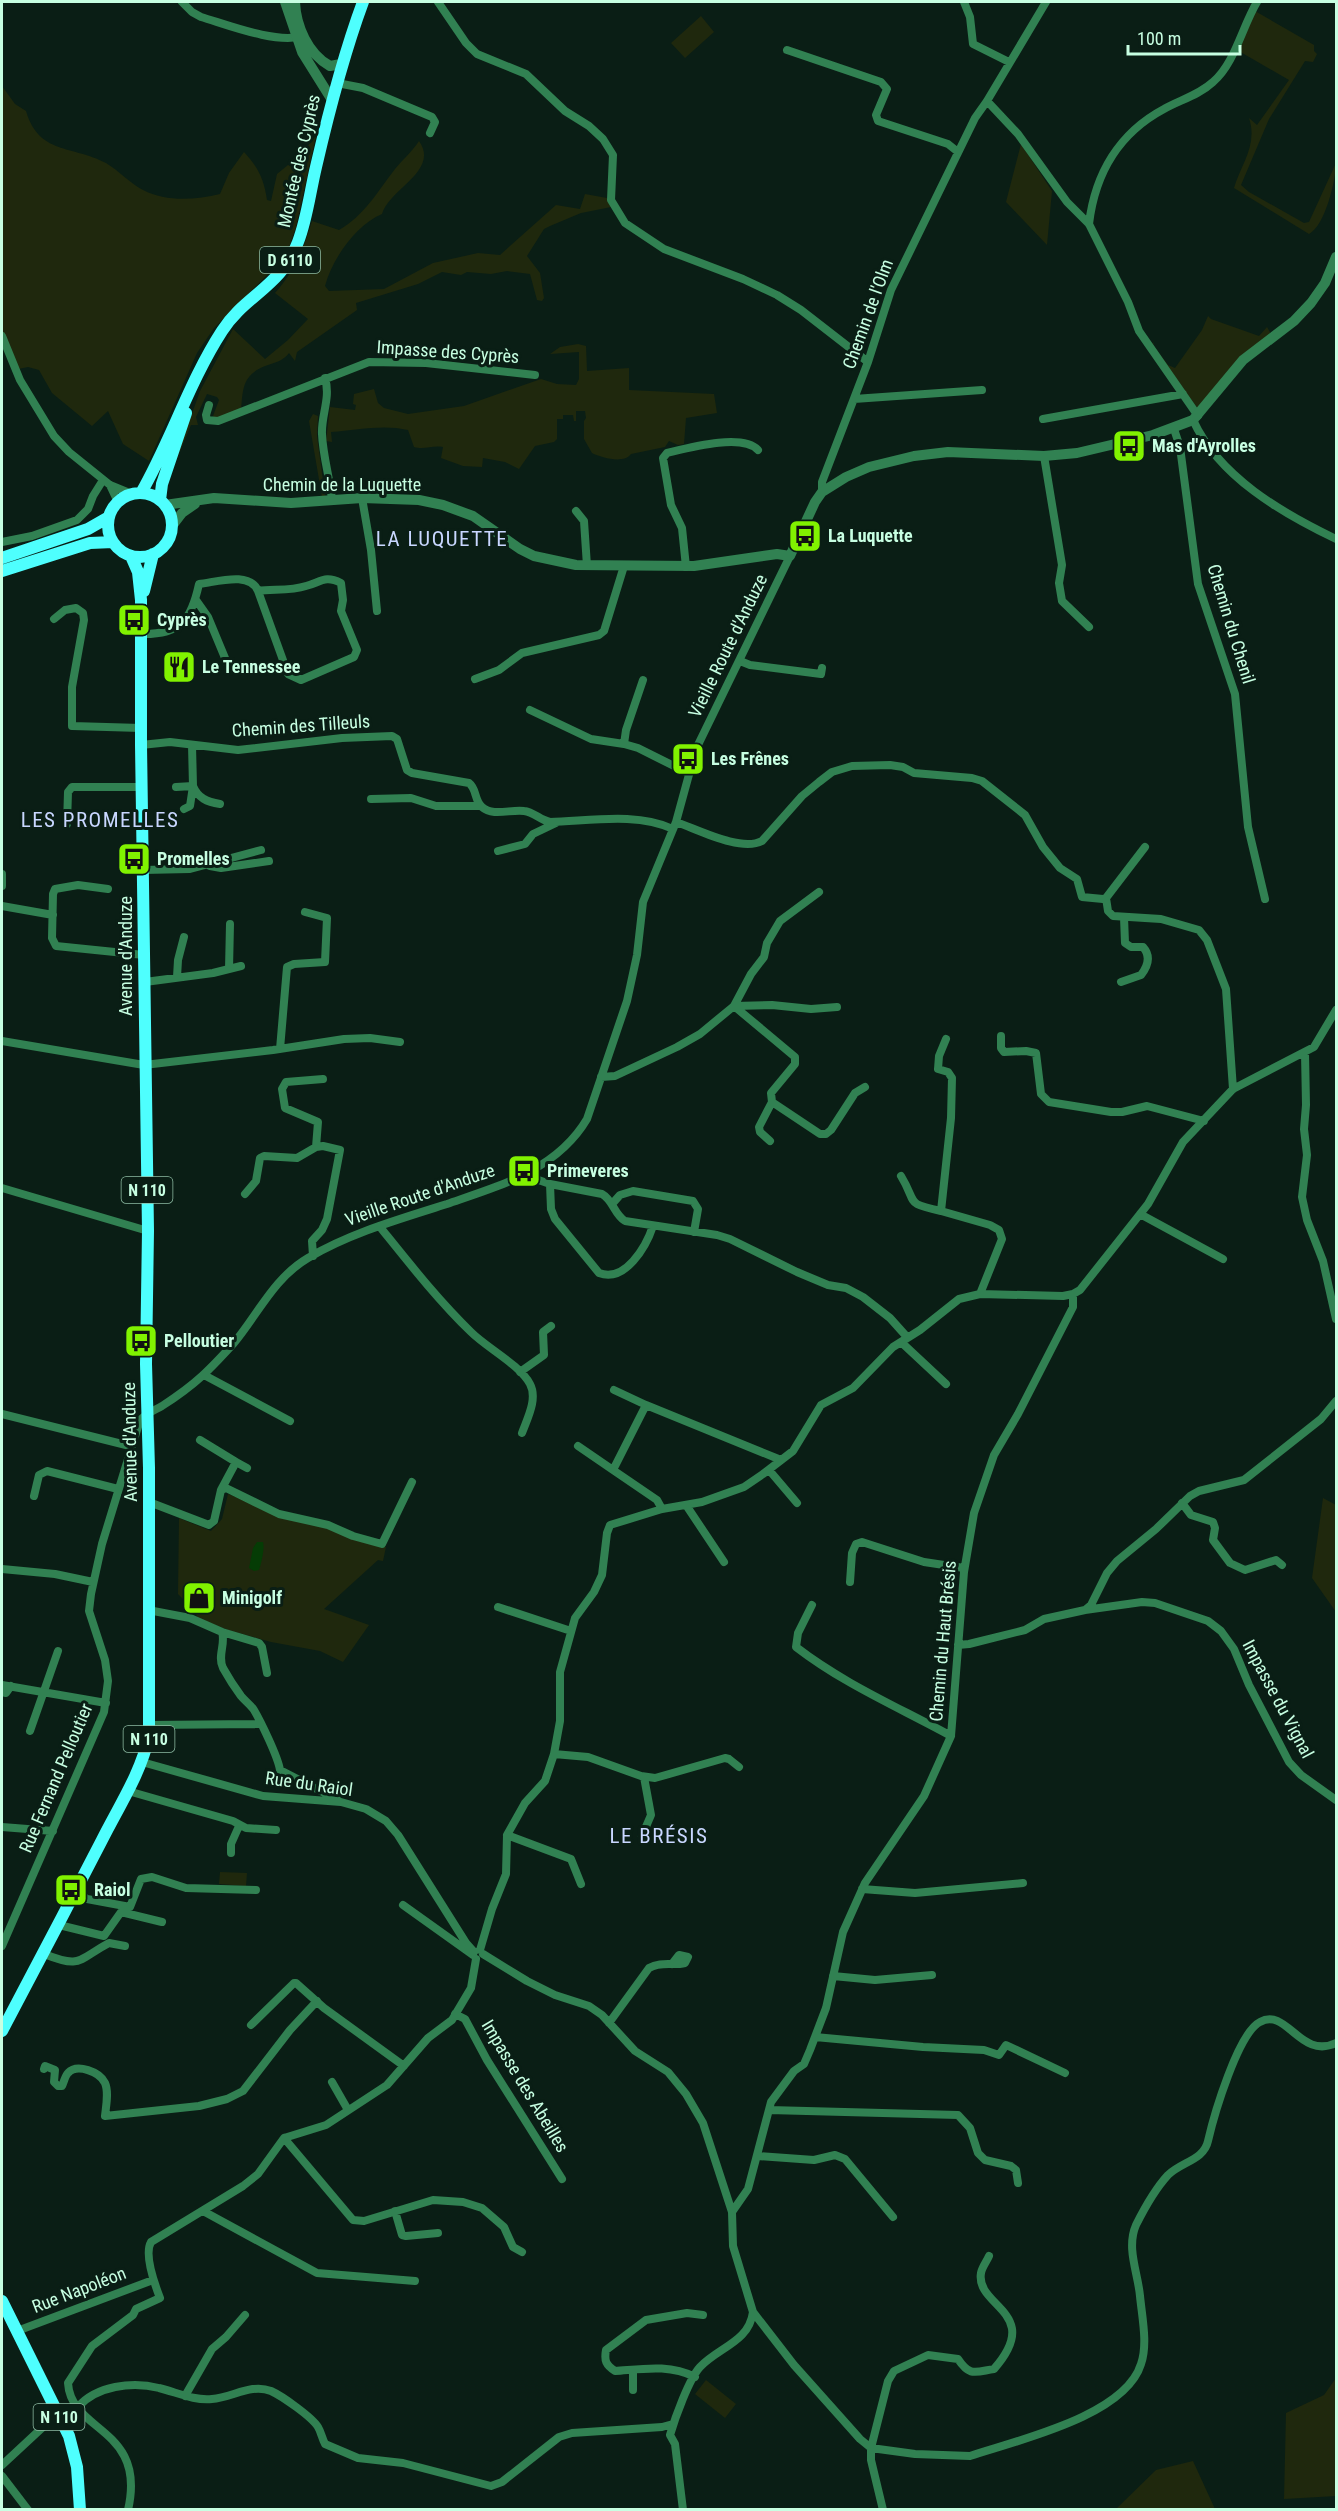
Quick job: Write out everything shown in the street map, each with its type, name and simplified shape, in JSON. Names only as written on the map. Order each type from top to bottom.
[{"type":"main road","name":"Montée des Cyprès","points":[[136,494],[223,329],[252,299],[279,277],[290,260],[304,223],[341,64],[363,2]]},
{"type":"main road","name":"Montée des Cyprès","points":[[162,503],[162,484],[192,391]]},
{"type":"main road","points":[[136,494],[151,495],[162,503],[169,511],[172,526],[167,543],[153,554],[146,556],[131,556],[118,548],[113,542],[108,525],[109,517],[118,502],[136,494]]},
{"type":"main road","points":[[2,558],[88,529],[109,517]]},
{"type":"main road","points":[[2,571],[90,543],[113,542]]},
{"type":"main road","name":"Avenue d'Anduze","points":[[141,600],[153,554]]},
{"type":"main road","name":"Avenue d'Anduze","points":[[2,2031],[128,1791],[142,1762],[150,1725],[146,1364],[148,1231],[144,1065],[141,600],[138,573],[131,556]]},
{"type":"main road","name":"N 110","points":[[2,2301],[69,2436],[77,2467],[80,2510]]},
{"type":"street","points":[[182,2],[201,17],[268,35],[300,37]]},
{"type":"street","points":[[285,2],[310,66],[332,100]]},
{"type":"street","points":[[295,2],[300,37],[322,62],[330,66],[341,64]]},
{"type":"street","points":[[438,2],[471,48],[486,59],[526,74],[565,111],[589,126],[603,139],[613,155],[611,200],[625,223],[664,249],[743,279],[777,295],[801,310],[868,362]]},
{"type":"street","points":[[964,2],[970,18],[973,44],[1009,62]]},
{"type":"street","name":"Chemin de l'Olm","points":[[822,492],[822,482],[868,362],[891,290],[979,112],[1046,2]]},
{"type":"street","points":[[1089,224],[1092,203],[1101,177],[1117,146],[1150,116],[1212,83],[1227,66],[1257,2]]},
{"type":"street","points":[[787,51],[883,83],[887,89],[876,115],[878,121],[948,144],[958,152]]},
{"type":"street","name":"Montée des Cyprès","points":[[337,83],[363,88],[432,117],[435,122],[430,134]]},
{"type":"street","points":[[987,101],[1018,134],[1043,172],[1067,202],[1089,224],[1128,302],[1139,331],[1183,394],[1216,457],[1254,491],[1336,539]]},
{"type":"street","name":"Vieille Route d'Anduze","points":[[148,1412],[191,1387],[204,1375],[234,1343],[277,1284],[288,1273],[313,1256],[343,1240],[533,1171],[580,1131],[587,1119],[627,1001],[637,955],[643,902],[674,826],[696,748],[815,502],[822,492],[846,477],[869,467],[914,456],[963,452],[1044,456],[1109,447],[1174,429],[1196,418],[1243,360],[1264,341],[1294,321],[1311,303],[1325,283],[1336,257]]},
{"type":"street","points":[[2,336],[20,380],[54,436],[69,452],[107,483],[136,494]]},
{"type":"street","name":"Impasse des Cyprès","points":[[209,405],[207,420],[218,422],[325,378],[374,362],[426,363],[535,375]]},
{"type":"street","points":[[325,378],[328,392],[322,423],[322,438],[332,500]]},
{"type":"street","points":[[854,399],[982,390]]},
{"type":"street","points":[[1043,419],[1183,394]]},
{"type":"street","name":"Chemin du Chenil","points":[[1174,429],[1180,447],[1198,584],[1235,694],[1248,827],[1265,899]]},
{"type":"street","points":[[686,567],[682,528],[671,508],[663,458],[667,453],[730,442],[748,444],[758,450]]},
{"type":"street","points":[[1044,456],[1062,565],[1059,583],[1062,601],[1089,627]]},
{"type":"street","points":[[107,483],[118,502]]},
{"type":"street","points":[[2,542],[43,533],[77,520],[88,509],[93,496],[107,483]]},
{"type":"street","name":"Chemin de la Luquette","points":[[162,503],[214,498],[291,503],[362,498],[419,500],[443,505],[473,516],[520,549],[534,556],[564,564],[587,566],[686,567],[777,555],[790,556]]},
{"type":"street","points":[[362,498],[371,550],[377,611]]},
{"type":"street","points":[[172,526],[186,510],[200,501]]},
{"type":"street","points":[[576,511],[584,521],[587,566]]},
{"type":"street","points":[[475,679],[499,670],[522,653],[598,635],[604,631],[624,566]]},
{"type":"street","points":[[141,634],[172,632],[182,624],[196,600],[199,584],[247,579],[255,584],[288,674],[301,680],[354,657],[357,650],[340,610],[343,600],[341,583],[333,579],[318,580],[305,587],[258,591]]},
{"type":"street","points":[[196,600],[208,617],[230,670]]},
{"type":"street","points":[[54,619],[65,610],[76,608],[83,613],[84,620],[72,687],[72,726],[141,728]]},
{"type":"street","points":[[740,661],[750,665],[821,675],[822,668]]},
{"type":"street","points":[[624,744],[626,730],[643,680]]},
{"type":"street","points":[[530,710],[591,739],[638,748],[688,773]]},
{"type":"street","name":"Chemin des Tilleuls","points":[[141,745],[170,742],[249,750],[342,738],[392,736],[397,739],[407,770],[412,773],[469,783],[474,787],[480,806]]},
{"type":"street","points":[[184,809],[190,806],[193,786],[192,745]]},
{"type":"street","points":[[371,799],[411,798],[436,806],[480,806],[489,812],[525,811],[534,813],[541,820],[559,822],[639,820],[674,826],[738,844],[754,845],[762,840],[819,782],[832,772],[852,766],[890,765],[903,767],[914,773],[972,778],[982,781],[1025,815],[1043,847],[1060,868],[1077,879],[1082,897],[1106,898],[1144,848]]},
{"type":"street","points":[[176,787],[193,786]]},
{"type":"street","points":[[193,786],[196,794],[203,799],[220,804]]},
{"type":"street","points":[[67,824],[68,792],[72,787],[142,787]]},
{"type":"street","points":[[498,851],[525,844],[533,834],[559,822]]},
{"type":"street","points":[[143,870],[190,869],[261,849]]},
{"type":"street","points":[[206,866],[221,868],[269,861]]},
{"type":"street","points":[[2,874],[2,886]]},
{"type":"street","points":[[108,889],[78,885],[56,889],[52,938],[56,946],[144,955]]},
{"type":"street","points":[[601,1077],[622,1074],[677,1047],[700,1034],[734,1006],[751,974],[764,957],[767,943],[780,921],[819,892]]},
{"type":"street","points":[[1106,898],[1108,911],[1113,916],[1161,919],[1199,930],[1207,940],[1226,989],[1233,1089]]},
{"type":"street","points":[[2,906],[53,915]]},
{"type":"street","points":[[280,1049],[287,967],[294,964],[325,962],[327,918],[324,915],[305,912]]},
{"type":"street","points":[[1121,982],[1141,975],[1148,960],[1147,951],[1143,947],[1131,947],[1125,943],[1124,917]]},
{"type":"street","points":[[229,969],[230,924]]},
{"type":"street","points":[[177,977],[178,960],[184,937]]},
{"type":"street","points":[[144,982],[241,966]]},
{"type":"street","points":[[734,1006],[772,1005],[811,1009],[837,1006]]},
{"type":"street","points":[[734,1006],[795,1057],[795,1064],[771,1093],[772,1102],[759,1127],[760,1132],[770,1141]]},
{"type":"street","points":[[128,2510],[132,2479],[124,2453],[78,2407],[71,2398],[68,2383],[92,2346],[133,2315],[136,2309],[160,2298],[153,2280],[148,2247],[151,2242],[258,2174],[284,2138],[326,2125],[387,2085],[428,2038],[443,2028],[455,2014],[471,1988],[478,1954],[506,1874],[507,1835],[525,1803],[545,1781],[554,1754],[560,1721],[560,1672],[575,1618],[594,1592],[602,1575],[606,1533],[610,1525],[662,1509],[702,1502],[744,1486],[769,1470],[793,1451],[821,1405],[853,1388],[904,1339],[920,1330],[959,1299],[980,1294],[1041,1297],[1073,1294],[1080,1290],[1140,1214],[1184,1142],[1233,1089],[1314,1047],[1336,1010]]},
{"type":"street","points":[[1001,1036],[1001,1048],[1004,1052],[1036,1053],[1041,1094],[1049,1102],[1111,1112],[1122,1112],[1147,1106],[1204,1121]]},
{"type":"street","points":[[2,1041],[144,1065],[344,1039],[370,1038],[400,1042]]},
{"type":"street","points":[[941,1211],[951,1118],[952,1078],[948,1072],[938,1069],[937,1063],[946,1039]]},
{"type":"street","points":[[1305,1053],[1304,1129],[1307,1155],[1302,1197],[1307,1220],[1323,1261],[1336,1319]]},
{"type":"street","points":[[316,1148],[318,1122],[285,1108],[282,1089],[286,1083],[323,1079]]},
{"type":"street","points":[[772,1102],[820,1134],[826,1134],[855,1093],[865,1087]]},
{"type":"street","points":[[245,1194],[256,1181],[260,1158],[264,1156],[297,1158],[316,1148],[340,1149],[327,1219],[322,1230],[312,1241],[313,1256]]},
{"type":"street","points":[[524,1175],[529,1179],[602,1194],[612,1204],[620,1218],[625,1221],[730,1239],[797,1272],[828,1285],[846,1288],[863,1297],[881,1311],[946,1384]]},
{"type":"street","points":[[901,1176],[911,1200],[919,1206],[990,1225],[999,1230],[1002,1239],[1000,1247],[980,1294]]},
{"type":"street","points":[[550,1184],[551,1209],[555,1219],[598,1273],[606,1276],[612,1275],[636,1260],[653,1226]]},
{"type":"street","points":[[2,1188],[148,1231]]},
{"type":"street","points":[[612,1204],[620,1195],[633,1191],[693,1201],[698,1209],[694,1232]]},
{"type":"street","points":[[1140,1214],[1223,1259]]},
{"type":"street","points":[[380,1227],[446,1308],[478,1339],[520,1372],[530,1384],[533,1398],[522,1433]]},
{"type":"street","name":"Chemin du Haut Brésis","points":[[732,2212],[748,2189],[771,2102],[794,2071],[804,2064],[815,2037],[826,2008],[843,1932],[862,1888],[924,1796],[951,1736],[964,1568],[974,1513],[994,1455],[1018,1414],[1072,1307],[1073,1294]]},
{"type":"street","points":[[520,1372],[544,1355],[543,1332],[551,1326]]},
{"type":"street","points":[[204,1375],[290,1421]]},
{"type":"street","points":[[614,1390],[781,1460]]},
{"type":"street","points":[[1085,1610],[1117,1561],[1156,1529],[1182,1503],[1199,1491],[1244,1480],[1321,1419],[1336,1401]]},
{"type":"street","points":[[613,1470],[646,1405]]},
{"type":"street","name":"Rue Fernand Pelloutier","points":[[2,1946],[53,1831],[106,1702],[108,1681],[105,1660],[88,1611],[93,1582],[130,1446],[140,1420],[148,1412]]},
{"type":"street","points":[[2,1414],[130,1446]]},
{"type":"street","points":[[200,1440],[247,1468]]},
{"type":"street","points":[[578,1446],[657,1500],[662,1509]]},
{"type":"street","points":[[149,1503],[209,1525],[214,1521],[221,1490],[236,1462]]},
{"type":"street","points":[[769,1470],[797,1503]]},
{"type":"street","points":[[34,1496],[39,1475],[47,1471],[118,1490]]},
{"type":"street","points":[[221,1490],[226,1488],[279,1514],[328,1525],[353,1536],[382,1544],[412,1482]]},
{"type":"street","points":[[1182,1503],[1191,1515],[1213,1522],[1215,1528],[1213,1540],[1230,1563],[1245,1570],[1276,1560],[1282,1565]]},
{"type":"street","points":[[686,1505],[724,1562]]},
{"type":"street","points":[[850,1582],[852,1553],[856,1544],[862,1542],[924,1562],[964,1568]]},
{"type":"street","points":[[2,1569],[55,1574],[93,1582]]},
{"type":"street","name":"Impasse du Vignal","points":[[958,1645],[1025,1629],[1044,1619],[1085,1610],[1142,1602],[1155,1603],[1209,1621],[1221,1631],[1234,1649],[1249,1685],[1289,1762],[1301,1775],[1336,1800]]},
{"type":"street","points":[[812,1605],[798,1633],[796,1647],[818,1664],[856,1687],[951,1736]]},
{"type":"street","points":[[498,1607],[571,1630]]},
{"type":"street","points":[[148,1610],[190,1618],[222,1632],[259,1643],[262,1647],[267,1673]]},
{"type":"street","points":[[222,1632],[222,1666],[240,1695],[254,1709],[270,1747],[277,1756],[280,1770],[341,1802]]},
{"type":"street","points":[[30,1731],[58,1651]]},
{"type":"street","points":[[2,1692],[6,1693],[6,1685],[106,1702]]},
{"type":"street","points":[[150,1725],[260,1724]]},
{"type":"street","points":[[554,1754],[588,1756],[644,1777],[655,1778],[725,1758],[740,1767]]},
{"type":"street","name":"Rue du Raiol","points":[[142,1762],[263,1796],[341,1802],[366,1809],[386,1821],[398,1835],[466,1943],[478,1954]]},
{"type":"street","points":[[642,1836],[651,1815],[644,1777]]},
{"type":"street","points":[[128,1791],[233,1821],[239,1826],[276,1830]]},
{"type":"street","points":[[231,1853],[231,1844],[239,1826]]},
{"type":"street","points":[[2,1827],[53,1831]]},
{"type":"street","points":[[507,1835],[571,1859],[580,1884]]},
{"type":"street","points":[[77,1892],[87,1899],[130,1907],[141,1879],[149,1877],[186,1888],[256,1890]]},
{"type":"street","points":[[862,1888],[915,1893],[1023,1883]]},
{"type":"street","points":[[403,1905],[478,1954],[527,1981],[555,1995],[589,2006],[609,2023],[635,2051],[668,2072],[686,2094],[703,2123],[732,2212],[733,2246],[753,2312],[794,2365],[860,2439],[871,2448],[915,2454],[970,2456],[1094,2413],[1119,2396],[1137,2376],[1142,2362],[1144,2330],[1132,2237],[1136,2225],[1169,2175],[1203,2153],[1208,2144],[1211,2125],[1239,2046],[1252,2027],[1263,2020],[1272,2020],[1289,2027],[1312,2046],[1326,2047],[1336,2043]]},
{"type":"street","points":[[59,1925],[104,1936],[120,1912],[162,1922]]},
{"type":"street","points":[[44,1954],[72,1963],[84,1960],[109,1943],[125,1946]]},
{"type":"street","points":[[609,2023],[649,1968],[656,1964],[672,1964]]},
{"type":"street","points":[[833,1976],[855,1980],[875,1980],[932,1975]]},
{"type":"street","points":[[251,2025],[294,1983],[404,2066]]},
{"type":"street","points":[[44,2068],[45,2066],[55,2070],[54,2082],[58,2086],[62,2086],[68,2073],[72,2071],[86,2070],[97,2073],[106,2084],[105,2116],[199,2106],[227,2099],[243,2091],[290,2030],[317,2001]]},
{"type":"street","name":"Impasse des Abeilles","points":[[455,2014],[465,2019],[487,2060],[562,2179]]},
{"type":"street","points":[[815,2037],[984,2050],[999,2055],[1006,2045],[1065,2073]]},
{"type":"street","points":[[332,2082],[348,2110]]},
{"type":"street","points":[[769,2110],[958,2115],[970,2128],[978,2153],[985,2160],[1011,2166],[1016,2170],[1018,2183]]},
{"type":"street","points":[[284,2138],[353,2220],[364,2221],[433,2199],[463,2202],[482,2208],[504,2227],[513,2247],[522,2252]]},
{"type":"street","points":[[757,2156],[814,2160],[835,2155],[845,2159],[893,2217]]},
{"type":"street","points":[[203,2211],[317,2273],[415,2281]]},
{"type":"street","points":[[395,2211],[402,2235],[438,2233]]},
{"type":"street","points":[[883,2510],[871,2460],[871,2448],[888,2381],[894,2371],[928,2355],[957,2359],[970,2373],[994,2369],[1008,2353],[1012,2327],[1010,2320],[987,2293],[981,2279],[981,2272],[989,2256]]},
{"type":"street","name":"Rue Napoléon","points":[[17,2331],[153,2280]]},
{"type":"street","points":[[683,2510],[675,2444],[670,2435],[673,2424],[700,2367],[740,2338],[752,2323],[753,2312]]},
{"type":"street","points":[[695,2377],[669,2368],[615,2371],[607,2366],[606,2350],[646,2320],[687,2313],[703,2315]]},
{"type":"street","points":[[185,2396],[212,2349],[245,2315]]},
{"type":"street","points":[[633,2370],[633,2390]]},
{"type":"street","points":[[78,2407],[85,2399],[112,2386],[156,2387],[185,2396],[213,2399],[254,2389],[269,2391],[282,2397],[317,2425],[325,2444],[330,2447],[358,2458],[403,2463],[491,2486],[502,2482],[552,2442],[566,2435],[673,2424]]},
{"type":"street","points":[[2,2465],[57,2414]]},
{"type":"street","points":[[3,2481],[28,2510]]},
{"type":"shaded area","points":[[1255,11],[1314,45],[1314,51],[1317,54],[1313,62],[1305,61],[1269,119],[1241,185],[1249,192],[1304,223],[1309,222],[1336,163],[1332,191],[1325,213],[1309,234],[1234,188],[1250,146],[1249,118],[1257,125],[1289,80],[1237,50]]},
{"type":"shaded area","points":[[701,16],[714,32],[685,58],[671,43]]},
{"type":"shaded area","points":[[2,86],[15,104],[26,111],[39,135],[48,142],[106,163],[143,190],[161,197],[191,199],[220,194],[229,173],[244,152],[257,168],[267,200],[271,201],[277,174],[299,156],[316,136],[296,227],[286,256],[214,328],[197,353],[149,461],[123,444],[108,411],[92,426],[52,393],[39,370],[28,367],[18,369],[2,330]]},
{"type":"shaded area","points":[[419,141],[424,152],[423,162],[418,171],[386,205],[382,214],[363,226],[346,244],[328,276],[325,286],[329,291],[384,289],[433,263],[478,253],[500,255],[556,205],[580,209],[585,194],[607,198],[611,207],[581,213],[544,229],[527,256],[540,273],[544,298],[542,301],[537,300],[530,274],[507,271],[491,274],[467,272],[461,275],[442,272],[418,284],[356,303],[357,310],[297,352],[295,361],[289,353],[282,360],[253,373],[244,389],[241,411],[216,419],[213,416],[219,400],[207,394],[196,417],[198,425],[191,425],[172,470],[200,391],[233,329],[265,359],[308,319],[275,293],[288,277],[298,259],[312,221],[339,230],[348,224],[370,202]]},
{"type":"shaded area","points":[[1021,144],[1052,191],[1047,245],[1006,202]]},
{"type":"shaded area","points":[[1208,316],[1259,336],[1267,327],[1271,334],[1198,409],[1152,344],[1154,342],[1153,345],[1168,365],[1175,368],[1202,330]]},
{"type":"shaded area","points":[[578,344],[586,346],[587,371],[629,368],[629,390],[714,394],[717,413],[686,418],[684,444],[678,445],[669,441],[665,447],[618,459],[592,453],[584,439],[585,411],[576,411],[576,421],[573,415],[563,415],[563,419],[557,419],[557,439],[554,442],[535,446],[519,469],[505,462],[483,458],[482,467],[463,466],[441,458],[443,447],[414,447],[408,430],[399,428],[380,427],[331,432],[332,442],[326,441],[330,407],[355,410],[354,394],[374,389],[378,403],[384,408],[408,414],[464,406],[541,379],[557,384],[576,385],[579,379],[579,352],[550,354],[560,347]]},
{"type":"shaded area","points":[[313,414],[318,416],[317,436],[325,496],[322,497],[309,421]]},
{"type":"shaded area","points":[[228,1494],[250,1502],[260,1509],[386,1547],[383,1561],[378,1560],[324,1609],[369,1625],[343,1662],[320,1651],[271,1642],[228,1630],[198,1618],[191,1606],[193,1601],[186,1602],[178,1594],[179,1518],[211,1531],[222,1519]]},
{"type":"shaded area","points":[[1323,1498],[1336,1505],[1336,1612],[1312,1578]]},
{"type":"shaded area","points":[[257,1542],[263,1542],[263,1552],[259,1570],[254,1571],[249,1568],[253,1548]]},
{"type":"shaded area","points":[[220,1872],[247,1873],[246,1886],[219,1884]]},
{"type":"shaded area","points":[[1336,2378],[1336,2496],[1284,2499],[1286,2413],[1324,2395]]},
{"type":"shaded area","points":[[706,2380],[736,2404],[725,2418],[695,2394]]},
{"type":"shaded area","points":[[1193,2461],[1215,2509],[1116,2509],[1156,2470]]},
{"type":"place","name":"Mas d'Ayrolles","points":[[1129,446]]},
{"type":"place","name":"La Luquette","points":[[805,536]]},
{"type":"place","name":"Cyprès","points":[[134,620]]},
{"type":"place","name":"Le Tennessee","points":[[179,667]]},
{"type":"place","name":"Les Frênes","points":[[688,759]]},
{"type":"place","name":"Promelles","points":[[134,859]]},
{"type":"place","name":"Primeveres","points":[[524,1171]]},
{"type":"place","name":"Pelloutier","points":[[141,1341]]},
{"type":"place","name":"Minigolf","points":[[199,1598]]},
{"type":"place","name":"Raiol","points":[[71,1890]]},
{"type":"district","name":"LA LUQUETTE","points":[[442,539]]},
{"type":"district","name":"LES PROMELLES","points":[[100,820]]},
{"type":"district","name":"LE BRÉSIS","points":[[659,1836]]}]
